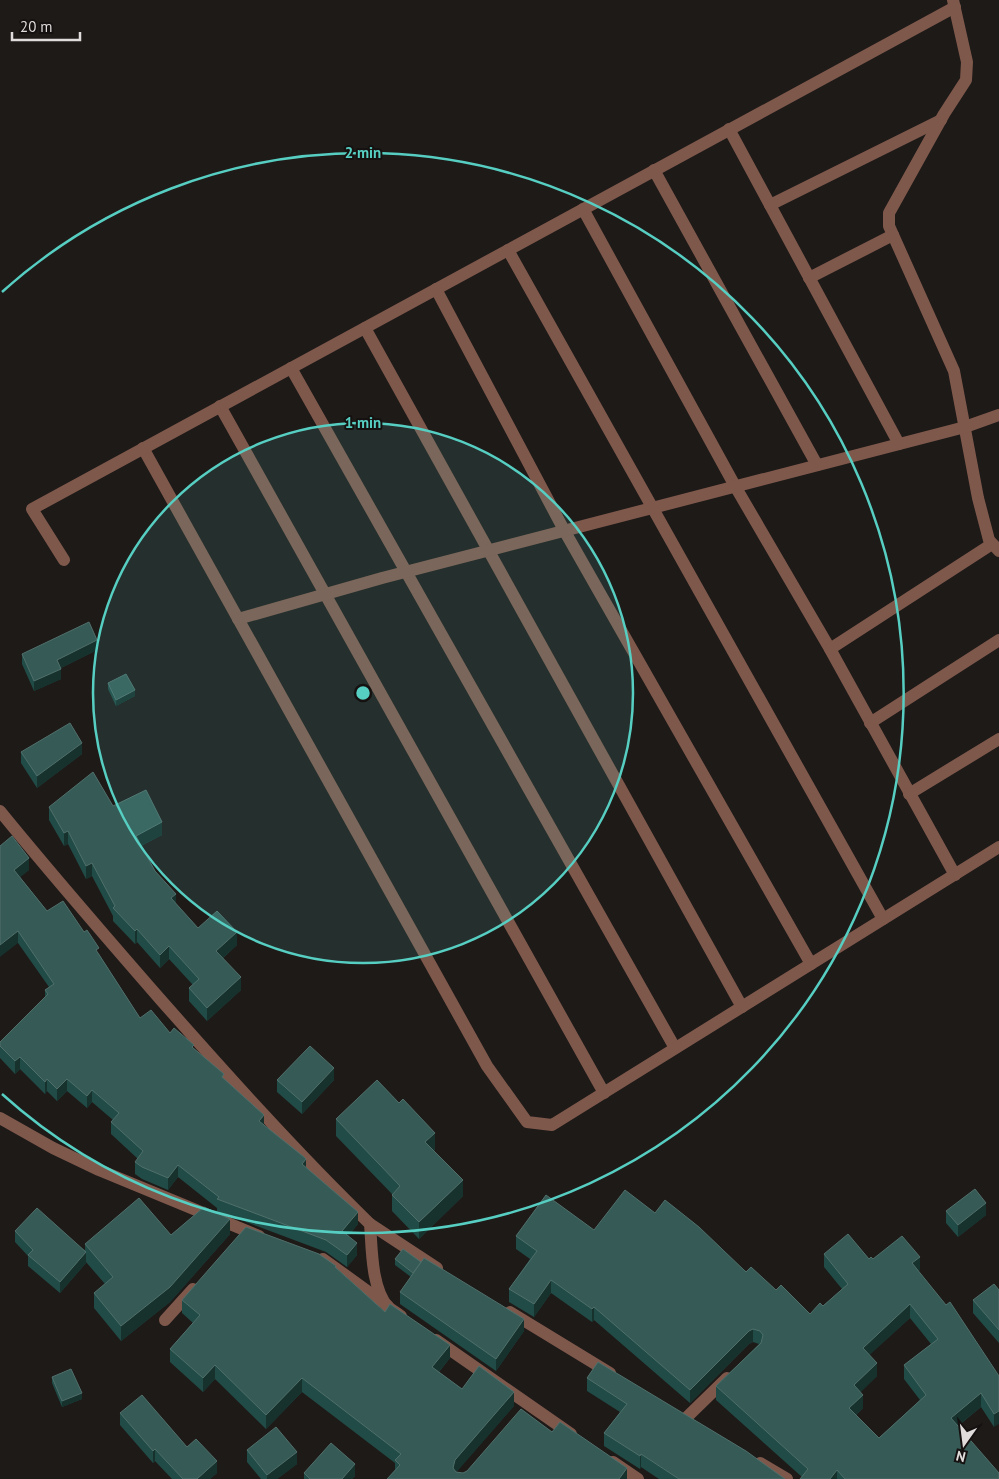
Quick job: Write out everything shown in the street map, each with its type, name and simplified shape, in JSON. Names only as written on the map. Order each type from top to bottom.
[{"type":"street","points":[[64,560],[32,509],[729,129],[954,3],[967,62],[966,80],[941,120],[889,214],[889,226],[954,371],[978,498],[989,540],[996,548],[830,649]]},
{"type":"street","points":[[770,205],[941,120]]},
{"type":"street","points":[[729,129],[899,444]]},
{"type":"street","points":[[654,170],[817,465]]},
{"type":"street","points":[[583,209],[735,486],[830,649],[954,874]]},
{"type":"street","points":[[810,278],[893,236]]},
{"type":"street","points":[[508,250],[654,507],[883,919]]},
{"type":"street","points":[[436,289],[564,530],[811,964]]},
{"type":"street","points":[[365,328],[742,1007]]},
{"type":"street","points":[[291,368],[675,1048]]},
{"type":"street","points":[[220,406],[604,1093]]},
{"type":"street","points":[[238,619],[488,550],[899,444],[999,415]]},
{"type":"street","points":[[143,448],[487,1066],[527,1122],[552,1125],[999,847]]},
{"type":"street","points":[[870,723],[999,640]]},
{"type":"street","points":[[909,794],[999,739]]},
{"type":"street","points":[[0,811],[82,909],[238,1087],[325,1180],[370,1224],[449,1275]]},
{"type":"street","points":[[0,1118],[53,1148],[241,1235],[272,1241]]},
{"type":"street","points":[[370,1224],[375,1273],[388,1306]]},
{"type":"street","points":[[311,1255],[334,1266],[412,1323]]},
{"type":"street","points":[[165,1320],[205,1276]]},
{"type":"street","points":[[502,1307],[619,1378]]},
{"type":"street","points":[[428,1335],[523,1407],[580,1440]]},
{"type":"street","points":[[686,1418],[734,1370]]},
{"type":"street","points":[[745,1454],[788,1479]]},
{"type":"street","points":[[602,1455],[638,1479]]},
{"type":"building","points":[[89,622],[97,640],[57,660],[61,669],[34,681],[22,654]]},
{"type":"building","points":[[126,674],[135,690],[116,700],[108,683]]},
{"type":"building","points":[[70,723],[82,743],[37,776],[21,752]]},
{"type":"building","points":[[93,772],[113,806],[146,790],[162,822],[136,836],[155,871],[176,894],[171,898],[198,928],[217,911],[237,932],[216,951],[241,977],[207,1008],[189,988],[199,979],[169,946],[160,955],[137,929],[135,931],[113,908],[115,906],[92,863],[86,866],[68,831],[64,833],[49,807]]},
{"type":"building","points":[[12,836],[29,858],[14,870],[47,911],[63,901],[84,932],[87,930],[99,948],[96,950],[140,1018],[151,1010],[170,1033],[174,1028],[194,1045],[192,1047],[224,1074],[222,1077],[264,1115],[259,1121],[304,1157],[306,1159],[302,1164],[358,1212],[342,1231],[357,1243],[347,1255],[326,1240],[217,1199],[219,1197],[178,1165],[168,1178],[142,1167],[135,1162],[143,1151],[111,1122],[119,1113],[92,1090],[87,1096],[67,1079],[57,1089],[47,1079],[45,1082],[20,1057],[15,1061],[0,1046],[0,1042],[48,994],[45,990],[54,984],[18,931],[0,945],[0,846]]},
{"type":"building","points":[[310,1046],[334,1068],[302,1102],[277,1080]]},
{"type":"building","points":[[377,1080],[399,1103],[403,1099],[435,1133],[425,1142],[463,1180],[419,1222],[392,1195],[400,1186],[336,1119]]},
{"type":"building","points":[[975,1189],[986,1203],[958,1225],[946,1211]]},
{"type":"building","points":[[625,1190],[655,1213],[665,1200],[699,1227],[746,1272],[751,1267],[776,1290],[781,1285],[810,1314],[820,1303],[823,1306],[848,1284],[824,1254],[848,1234],[869,1259],[871,1257],[873,1259],[902,1236],[920,1257],[912,1263],[946,1305],[950,1302],[999,1376],[999,1411],[994,1414],[981,1393],[951,1418],[999,1473],[999,1479],[845,1479],[837,1470],[830,1479],[800,1479],[808,1469],[716,1386],[761,1343],[763,1335],[760,1331],[753,1329],[749,1331],[690,1390],[594,1307],[592,1309],[551,1280],[534,1304],[509,1289],[537,1251],[516,1236],[546,1195],[594,1230]],"holes":[[[910,1304],[938,1339],[904,1365],[926,1395],[879,1438],[849,1408],[863,1395],[854,1385],[877,1363],[863,1348]]]},
{"type":"building","points":[[139,1198],[171,1235],[204,1207],[230,1219],[170,1287],[121,1326],[94,1293],[113,1277],[85,1244]]},
{"type":"building","points":[[37,1208],[86,1252],[60,1282],[28,1255],[33,1250],[15,1231]]},
{"type":"building","points":[[246,1227],[319,1254],[336,1266],[385,1312],[390,1304],[450,1345],[432,1367],[462,1389],[479,1366],[514,1392],[455,1460],[453,1468],[456,1472],[463,1473],[467,1471],[521,1409],[552,1432],[560,1422],[627,1468],[619,1479],[387,1479],[400,1465],[395,1460],[401,1454],[302,1378],[266,1415],[215,1365],[203,1378],[170,1349],[200,1315],[182,1300]]},
{"type":"building","points":[[403,1249],[421,1262],[413,1273],[395,1259]]},
{"type":"building","points":[[424,1258],[524,1319],[496,1359],[400,1292]]},
{"type":"building","points":[[994,1284],[999,1290],[999,1330],[973,1300]]},
{"type":"building","points":[[598,1362],[746,1451],[785,1479],[679,1479],[641,1454],[640,1456],[604,1433],[627,1404],[587,1378]]},
{"type":"building","points":[[71,1369],[82,1393],[62,1401],[52,1377]]},
{"type":"building","points":[[142,1395],[187,1447],[196,1439],[217,1461],[197,1479],[183,1479],[155,1449],[153,1451],[120,1413]]},
{"type":"building","points":[[276,1427],[297,1452],[267,1475],[247,1450]]},
{"type":"building","points":[[331,1443],[355,1464],[342,1479],[310,1479],[304,1473]]}]
